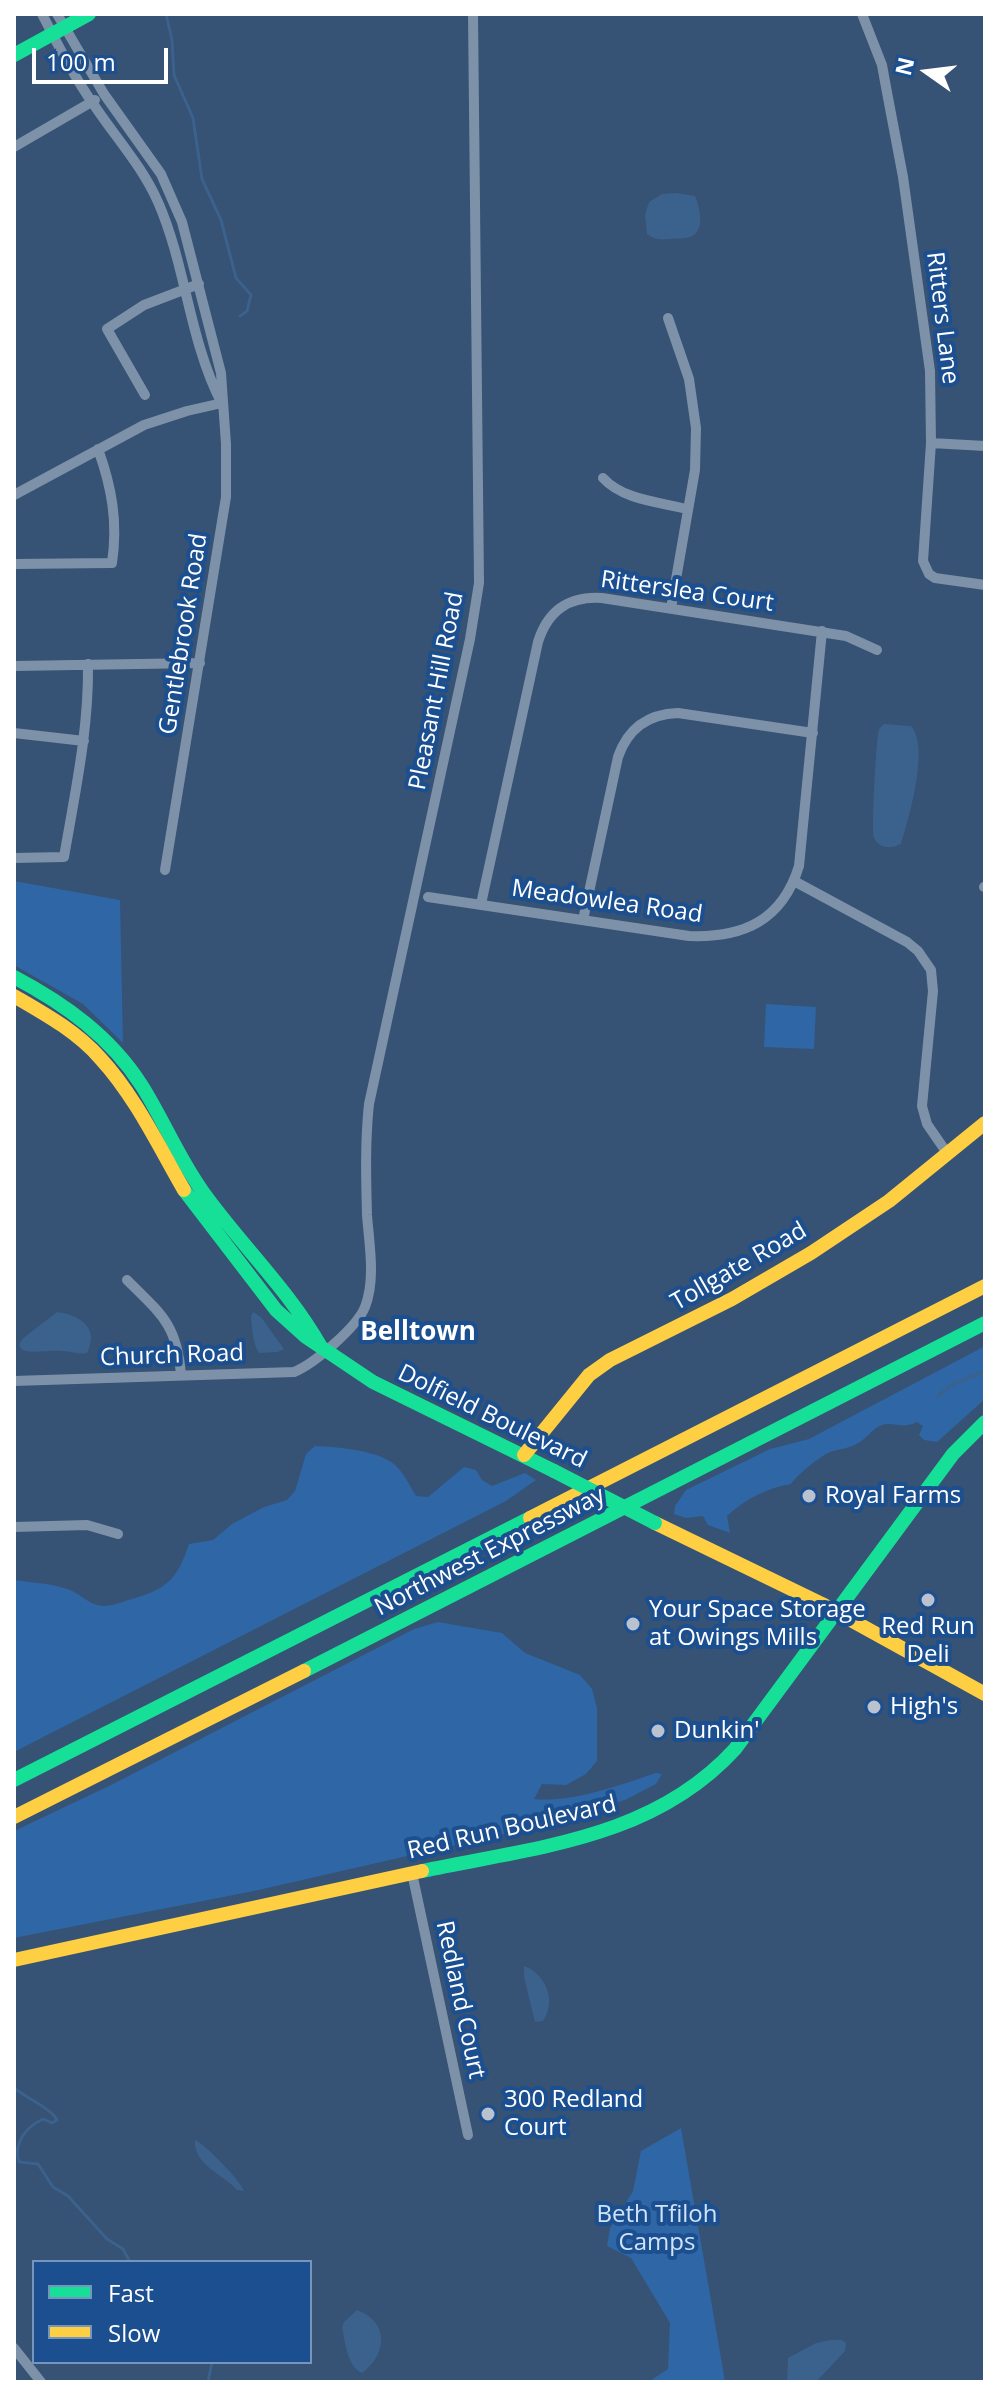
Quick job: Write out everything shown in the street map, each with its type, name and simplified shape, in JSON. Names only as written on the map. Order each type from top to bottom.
[{"type":"main road","points":[[14,55],[89,14]]},
{"type":"main road","name":"Dolfield Boulevard","points":[[14,977],[72,1010],[127,1064],[202,1190],[314,1333],[323,1351]]},
{"type":"main road","name":"Dolfield Boulevard","points":[[14,996],[61,1023],[99,1056],[126,1091],[171,1172],[209,1226],[276,1310],[323,1351],[373,1384],[737,1560],[985,1694]]},
{"type":"main road","name":"Tollgate Road","points":[[524,1455],[578,1387],[610,1360],[732,1299],[811,1253],[889,1201],[985,1123]]},
{"type":"main road","name":"Northwest Expressway","points":[[14,1780],[985,1286]]},
{"type":"main road","name":"Northwest Expressway","points":[[14,1817],[615,1514],[985,1323]]},
{"type":"main road","name":"Red Run Boulevard","points":[[14,1960],[603,1832],[646,1818],[671,1805],[705,1782],[724,1763],[953,1454],[985,1422]]},
{"type":"street","points":[[42,14],[58,31]]},
{"type":"street","points":[[57,14],[58,31]]},
{"type":"street","name":"Pleasant Hill Road","points":[[323,1351],[359,1318],[368,1297],[366,1139],[369,1104],[477,606],[473,14]]},
{"type":"street","name":"Ritters Lane","points":[[862,14],[882,65],[903,177],[930,371],[931,443],[924,551],[926,569],[935,578],[985,585]]},
{"type":"street","name":"Gentlebrook Road","points":[[58,31],[161,174],[182,222],[221,373],[226,497],[165,870]]},
{"type":"street","name":"Gentlebrook Road","points":[[58,31],[91,102],[148,180],[168,228],[208,376],[222,403]]},
{"type":"street","points":[[14,147],[104,94]]},
{"type":"street","points":[[145,395],[107,329],[144,305],[199,284]]},
{"type":"street","points":[[668,318],[689,379],[696,428],[695,470],[671,608]]},
{"type":"street","points":[[14,495],[163,418],[222,403]]},
{"type":"street","points":[[931,443],[985,446]]},
{"type":"street","points":[[14,564],[112,563],[114,510],[98,449]]},
{"type":"street","points":[[603,478],[612,488],[624,494],[687,509]]},
{"type":"street","name":"Ritterslea Court","points":[[481,904],[538,642],[547,620],[561,606],[590,597],[671,608],[822,631],[846,636],[877,650]]},
{"type":"street","name":"Meadowlea Road","points":[[428,897],[689,936],[722,937],[753,926],[776,907],[794,881],[801,850],[822,631]]},
{"type":"street","points":[[14,666],[200,663]]},
{"type":"street","points":[[14,858],[64,857],[84,741],[89,695],[88,664]]},
{"type":"street","points":[[583,920],[618,757],[623,743],[637,726],[661,714],[678,713],[813,733]]},
{"type":"street","points":[[14,733],[84,741]]},
{"type":"street","points":[[794,881],[907,942],[926,961],[931,970],[933,991],[922,1106],[927,1124],[947,1153]]},
{"type":"street","points":[[127,1280],[168,1322],[179,1351],[181,1375]]},
{"type":"street","name":"Church Road","points":[[14,1381],[294,1372],[323,1351]]},
{"type":"street","points":[[14,1527],[87,1525],[118,1534]]},
{"type":"street","name":"Redland Court","points":[[412,1873],[468,2135]]},
{"type":"street","points":[[14,2348],[41,2382]]},
{"type":"green space","points":[[14,881],[120,900],[123,1043],[83,1004],[14,965]]},
{"type":"green space","points":[[766,1004],[816,1007],[814,1049],[764,1047]]},
{"type":"green space","points":[[985,1346],[985,1399],[937,1442],[924,1440],[919,1435],[923,1426],[917,1422],[882,1425],[857,1444],[821,1457],[791,1484],[765,1491],[741,1504],[727,1516],[730,1533],[708,1525],[703,1516],[686,1518],[674,1514],[675,1506],[686,1490],[770,1449],[809,1439]]},
{"type":"green space","points":[[315,1446],[357,1450],[388,1460],[401,1472],[416,1496],[428,1497],[464,1467],[476,1470],[482,1480],[492,1486],[525,1473],[536,1480],[506,1501],[14,1752],[14,1580],[63,1588],[102,1606],[160,1588],[180,1567],[189,1544],[213,1540],[232,1524],[264,1507],[287,1500],[295,1491],[306,1454]]},
{"type":"green space","points":[[438,1622],[502,1633],[525,1653],[580,1675],[592,1689],[597,1708],[597,1761],[586,1774],[566,1785],[542,1784],[534,1799],[580,1796],[656,1773],[662,1774],[656,1784],[625,1800],[504,1834],[254,1891],[14,1938],[14,1831],[111,1785],[414,1629]]},
{"type":"green space","name":"Beth Tfiloh Camps","points":[[681,2128],[725,2382],[648,2382],[668,2369],[670,2323],[631,2258],[607,2246],[610,2228],[633,2191],[641,2151]]},
{"type":"shaded area","points":[[662,194],[695,196],[700,212],[698,230],[690,237],[683,238],[658,239],[647,234],[645,215],[649,202]]},
{"type":"shaded area","points":[[884,724],[911,726],[919,750],[913,801],[901,844],[894,847],[879,844],[873,832],[877,742],[879,730]]},
{"type":"shaded area","points":[[57,1312],[73,1316],[86,1324],[91,1336],[87,1353],[22,1350],[19,1345],[22,1339]]},
{"type":"shaded area","points":[[253,1312],[261,1317],[284,1349],[259,1353],[253,1335]]},
{"type":"shaded area","points":[[524,1966],[538,1975],[547,1989],[549,2005],[543,2021],[535,2022]]},
{"type":"shaded area","points":[[195,2140],[222,2163],[244,2191],[237,2190],[204,2163]]},
{"type":"shaded area","points":[[357,2310],[375,2322],[381,2339],[376,2357],[362,2373],[350,2359],[342,2327]]},
{"type":"shaded area","points":[[831,2340],[846,2343],[845,2351],[816,2382],[787,2382],[788,2358],[816,2343]]},
{"type":"waterway","points":[[166,14],[172,40],[174,75],[193,118],[202,179],[221,220],[236,278],[251,295],[247,311],[240,316]]},
{"type":"waterway","points":[[937,1397],[951,1385],[985,1371]]},
{"type":"waterway","points":[[14,2088],[44,2107],[57,2120],[52,2123],[43,2119],[26,2131],[19,2142],[19,2162],[38,2164],[53,2187],[68,2196],[107,2239],[123,2249],[129,2260]]},
{"type":"waterway","points":[[208,2382],[212,2364]]},
{"type":"traffic: fast","points":[[14,55],[89,14]]},
{"type":"traffic: fast","points":[[14,977],[86,1023],[130,1068],[203,1192],[280,1287],[321,1347]]},
{"type":"traffic: fast","points":[[184,1190],[276,1310],[306,1337],[373,1382],[554,1471]]},
{"type":"traffic: fast","points":[[304,1671],[985,1323]]},
{"type":"traffic: fast","points":[[422,1871],[590,1835],[630,1821],[667,1803],[703,1779],[735,1749],[953,1454],[985,1422]]},
{"type":"traffic: fast","points":[[554,1471],[655,1523]]},
{"type":"traffic: fast","points":[[14,1780],[530,1518]]},
{"type":"traffic: slow","points":[[14,996],[70,1031],[100,1058],[135,1105],[184,1190]]},
{"type":"traffic: slow","points":[[524,1455],[589,1375],[610,1360],[732,1299],[811,1253],[889,1201],[985,1123]]},
{"type":"traffic: slow","points":[[530,1518],[985,1286]]},
{"type":"traffic: slow","points":[[655,1523],[822,1604],[985,1694]]},
{"type":"traffic: slow","points":[[14,1817],[304,1671]]},
{"type":"traffic: slow","points":[[14,1960],[422,1871]]},
{"type":"place","name":"Royal Farms","points":[[809,1496]]},
{"type":"place","name":"Red Run Deli","points":[[928,1600]]},
{"type":"place","name":"Your Space Storage at Owings Mills","points":[[633,1624]]},
{"type":"place","name":"High's","points":[[874,1707]]},
{"type":"place","name":"Dunkin'","points":[[658,1731]]},
{"type":"place","name":"300 Redland Court","points":[[488,2114]]},
{"type":"district","name":"Belltown","points":[[418,1333]]}]
